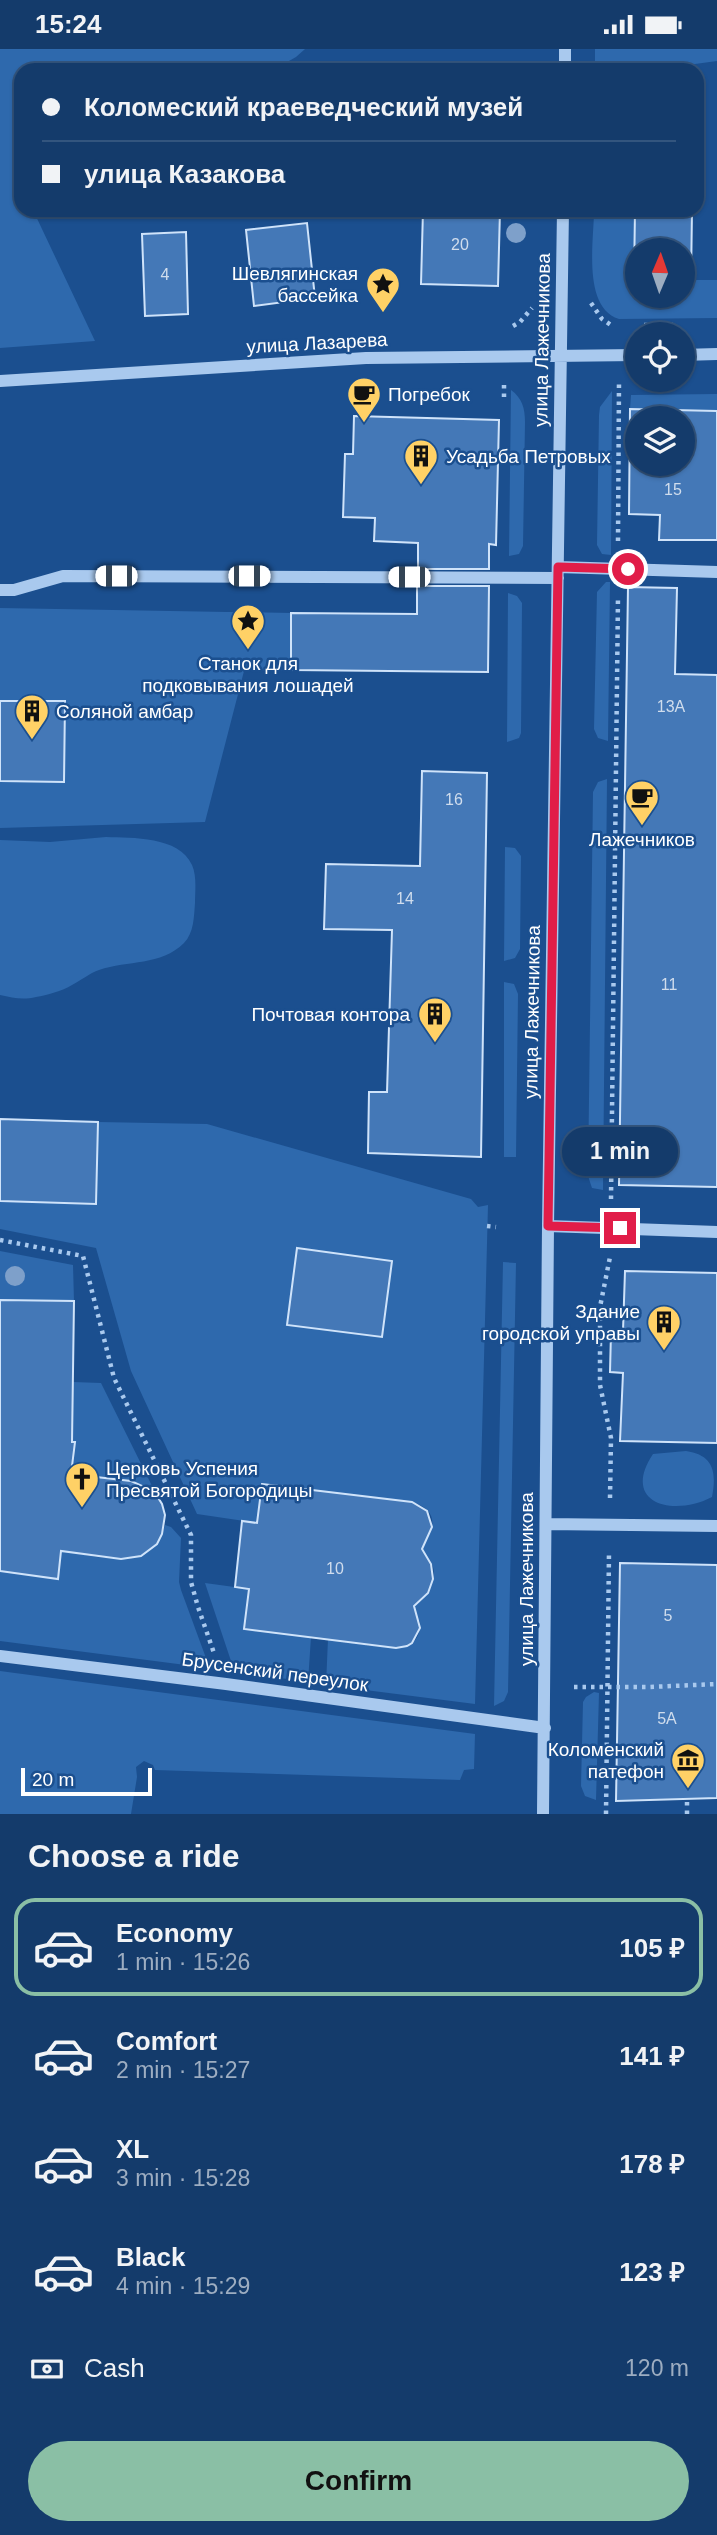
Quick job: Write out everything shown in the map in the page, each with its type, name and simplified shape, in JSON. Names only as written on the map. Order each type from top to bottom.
[{"type":"street","name":"улица Лажечникова","points":[[543,1814],[548,1226],[563,217]]},
{"type":"street","points":[[695,355],[717,354]]},
{"type":"street","name":"улица Лазарева","points":[[0,381],[366,358],[625,355]]},
{"type":"street","points":[[0,590],[14,590],[63,576],[558,572],[618,569],[717,572]]},
{"type":"street","points":[[548,1226],[717,1232]]},
{"type":"street","points":[[546,1524],[717,1526]]},
{"type":"street","name":"Брусенский переулок","points":[[0,1656],[545,1728]]},
{"type":"path","points":[[589,299],[602,319],[611,325],[625,325]]},
{"type":"path","points":[[606,1814],[611,1438],[600,1385],[600,1307],[610,1259],[611,1228],[619,325]]},
{"type":"path","points":[[487,1226],[496,1227]]},
{"type":"path","points":[[0,1240],[83,1256],[114,1378],[191,1535],[191,1582],[226,1684]]},
{"type":"path","points":[[545,1686],[708,1687],[717,1684]]},
{"type":"path","points":[[687,1799],[687,1814]]},
{"type":"shaded area","points":[[0,49],[305,49],[285,63],[14,63],[14,217],[36,217],[95,341],[0,348]]},
{"type":"shaded area","points":[[595,49],[717,49],[717,61],[702,63],[595,63]]},
{"type":"shaded area","points":[[594,217],[635,217],[635,238],[625,238],[625,308],[695,308],[695,280],[717,280],[717,318],[619,319],[607,312],[599,301],[593,272]]},
{"type":"shaded area","points":[[511,390],[522,404],[525,422],[523,546],[519,554],[509,556]]},
{"type":"shaded area","points":[[612,391],[611,555],[602,554],[597,545],[599,415],[600,407]]},
{"type":"shaded area","points":[[717,394],[717,411],[695,410],[695,406],[630,406],[631,395]]},
{"type":"shaded area","points":[[606,582],[610,582],[608,741],[598,738],[594,729],[597,592]]},
{"type":"shaded area","points":[[508,593],[517,596],[522,603],[521,733],[519,738],[507,742]]},
{"type":"shaded area","points":[[0,608],[291,613],[291,670],[244,671],[205,822],[0,828]]},
{"type":"shaded area","points":[[607,779],[603,1190],[592,1188],[588,1176],[593,792],[598,782]]},
{"type":"shaded area","points":[[106,837],[154,841],[177,849],[186,856],[194,869],[195,884],[194,919],[187,939],[165,956],[99,970],[54,993],[27,998],[0,995],[0,840],[50,842]]},
{"type":"shaded area","points":[[505,847],[515,848],[521,856],[520,949],[515,958],[504,961]]},
{"type":"shaded area","points":[[504,982],[514,984],[518,994],[516,1157],[504,1157]]},
{"type":"shaded area","points":[[98,1122],[207,1124],[471,1199],[478,1207],[488,1205],[475,1704],[326,1685],[328,1639],[402,1648],[416,1639],[420,1622],[411,1608],[430,1586],[434,1570],[425,1555],[415,1548],[431,1530],[428,1511],[412,1502],[263,1484],[257,1523],[197,1514],[131,1371],[96,1248],[0,1229],[0,1201],[96,1204]]},
{"type":"shaded area","points":[[0,1251],[73,1265],[74,1301],[0,1300]]},
{"type":"shaded area","points":[[503,1262],[516,1263],[508,1692],[504,1701],[494,1706]]},
{"type":"shaded area","points":[[73,1382],[101,1383],[157,1496],[139,1484],[128,1481],[71,1474],[74,1442],[0,1433],[72,1397]]},
{"type":"shaded area","points":[[686,1451],[702,1456],[711,1466],[714,1479],[712,1497],[682,1506],[656,1502],[647,1495],[643,1485],[645,1471],[653,1454]]},
{"type":"shaded area","points":[[165,1525],[171,1527],[181,1538],[179,1582],[206,1658],[201,1667],[0,1641],[0,1571],[57,1579],[61,1551],[107,1558],[136,1557],[149,1551],[158,1541]]},
{"type":"shaded area","points":[[205,1583],[249,1589],[244,1629],[311,1637],[308,1682],[239,1672],[231,1661]]},
{"type":"shaded area","points":[[0,1671],[475,1734],[474,1769],[464,1770],[460,1780],[155,1770],[153,1765],[144,1761],[136,1767],[131,1814],[0,1814]]},
{"type":"shaded area","points":[[594,1692],[599,1693],[596,1800],[585,1796],[581,1786],[583,1702]]},
{"type":"building","points":[[423,217],[500,217],[498,286],[421,284]]},
{"type":"building","points":[[635,217],[692,217],[692,238],[635,238]]},
{"type":"building","points":[[307,223],[315,298],[254,306],[246,230]]},
{"type":"building","points":[[186,232],[188,314],[145,316],[142,234]]},
{"type":"building","points":[[695,410],[717,411],[717,540],[659,540],[660,515],[629,514],[629,476],[695,476]]},
{"type":"building","name":"Усадьба Петровых","points":[[354,416],[499,420],[496,545],[489,544],[489,569],[418,569],[418,543],[374,541],[375,518],[343,517],[345,454],[353,454]]},
{"type":"building","points":[[417,586],[489,586],[488,672],[291,670],[291,613],[417,614]]},
{"type":"building","points":[[628,587],[677,588],[675,674],[717,675],[717,1187],[619,1185]]},
{"type":"building","name":"Соляной амбар","points":[[0,701],[65,701],[64,782],[0,781]]},
{"type":"building","points":[[422,771],[487,773],[481,1157],[368,1153],[369,1092],[387,1092],[392,930],[324,929],[326,864],[420,866]]},
{"type":"building","points":[[0,1119],[98,1122],[96,1204],[0,1201]]},
{"type":"building","points":[[297,1248],[392,1261],[382,1337],[287,1325]]},
{"type":"building","name":"Здание городской управы","points":[[625,1271],[717,1273],[717,1443],[620,1441],[623,1373],[610,1372],[611,1332],[623,1331]]},
{"type":"building","name":"Церковь Успения Пресвятой Богородицы","points":[[0,1300],[74,1301],[72,1442],[75,1442],[71,1474],[131,1481],[157,1496],[165,1515],[162,1534],[157,1544],[141,1556],[121,1559],[61,1551],[58,1579],[0,1571]]},
{"type":"building","points":[[262,1484],[412,1502],[427,1511],[432,1527],[422,1549],[431,1564],[433,1579],[428,1593],[414,1606],[420,1628],[412,1643],[396,1648],[244,1629],[249,1589],[235,1587],[242,1521],[257,1523]]},
{"type":"building","points":[[620,1563],[717,1565],[717,1798],[616,1801]]},
{"type":"place","name":"Шевлягинская бассейка","points":[[383,314]]},
{"type":"place","name":"Погребок","points":[[364,424]]},
{"type":"place","name":"Усадьба Петровых","points":[[421,486]]},
{"type":"place","name":"Станок для подковывания лошадей","points":[[248,651]]},
{"type":"place","name":"Соляной амбар","points":[[32,741]]},
{"type":"place","name":"Лажечников","points":[[642,827]]},
{"type":"place","name":"Почтовая контора","points":[[435,1044]]},
{"type":"place","name":"Здание городской управы","points":[[664,1352]]},
{"type":"place","name":"Церковь Успения Пресвятой Богородицы","points":[[82,1509]]},
{"type":"place","name":"Коломенский патефон","points":[[688,1790]]},
{"type":"route","points":[[620,1228],[548,1226],[558,567],[628,569]]}]
